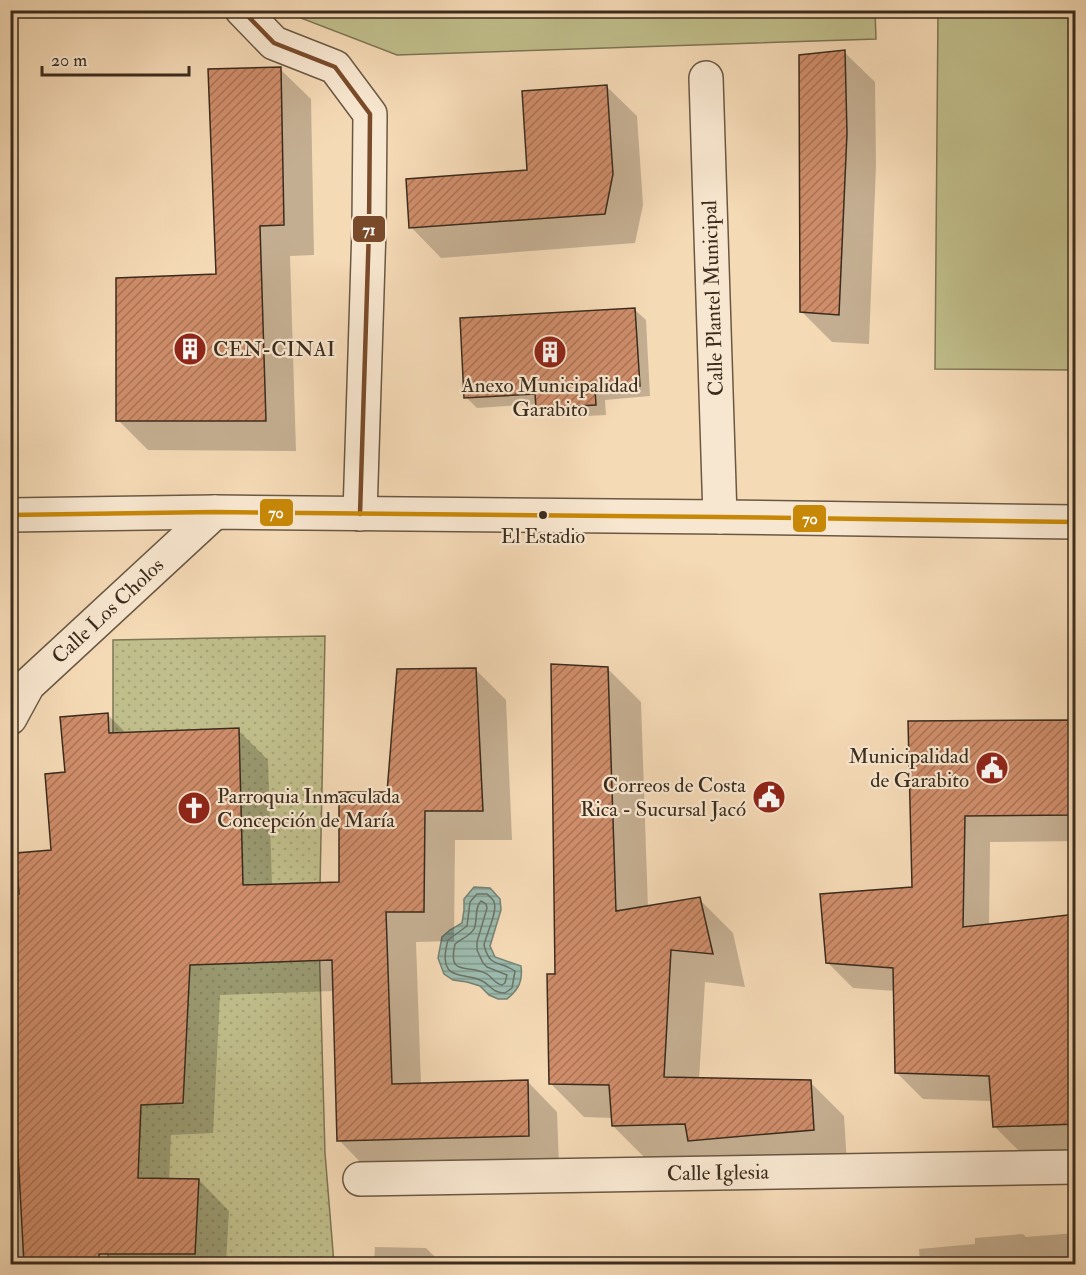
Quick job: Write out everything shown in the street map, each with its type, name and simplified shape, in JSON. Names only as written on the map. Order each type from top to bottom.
[{"type":"street","points":[[242,10],[274,43],[335,67],[370,114],[369,228],[360,514]]},
{"type":"street","name":"Calle Plantel Municipal","points":[[706,78],[720,517]]},
{"type":"street","points":[[10,515],[215,512],[1076,522]]},
{"type":"street","name":"Calle Los Cholos","points":[[10,718],[28,685],[215,512]]},
{"type":"street","name":"Calle Iglesia","points":[[360,1179],[1076,1167]]},
{"type":"shaded area","points":[[291,11],[875,11],[876,39],[397,55],[293,15]]},
{"type":"shaded area","points":[[938,11],[1075,11],[1075,370],[935,369]]},
{"type":"shaded area","points":[[325,636],[319,937],[325,1153],[334,1264],[108,1264],[113,990],[113,640]]},
{"type":"water","points":[[474,887],[490,888],[500,899],[501,910],[490,946],[495,957],[521,966],[519,984],[515,992],[507,999],[498,999],[489,995],[480,986],[453,980],[444,974],[438,958],[442,937],[462,923],[464,899]]},
{"type":"building","points":[[845,50],[847,133],[839,315],[800,312],[799,55]]},
{"type":"building","name":"CEN-CINAI","points":[[281,67],[284,225],[260,226],[266,421],[116,421],[116,278],[216,274],[208,69]]},
{"type":"building","points":[[607,85],[613,174],[605,214],[409,228],[406,179],[527,170],[522,91]]},
{"type":"building","name":"Anexo Municipalidad Garabito","points":[[635,308],[640,386],[595,389],[596,405],[536,408],[535,394],[464,398],[460,318]]},
{"type":"building","points":[[551,664],[608,667],[616,911],[700,897],[713,954],[671,950],[664,1077],[811,1080],[814,1130],[688,1141],[685,1124],[612,1126],[609,1085],[549,1084],[547,974],[555,974]]},
{"type":"building","points":[[476,668],[483,811],[425,811],[424,912],[386,912],[392,1084],[528,1080],[529,1136],[337,1141],[332,960],[190,965],[183,1103],[141,1105],[138,1178],[199,1179],[195,1254],[99,1254],[99,1264],[24,1264],[16,1117],[10,1117],[10,894],[19,894],[16,853],[51,850],[45,774],[65,772],[60,717],[108,713],[109,733],[239,728],[243,885],[339,882],[339,792],[387,792],[397,669]]},
{"type":"building","points":[[1076,720],[1076,815],[965,816],[963,927],[1076,914],[1076,1124],[993,1127],[989,1076],[895,1073],[893,968],[826,963],[820,894],[912,887],[908,721]]},
{"type":"transit line","name":"71","points":[[242,10],[274,43],[335,67],[370,114],[369,228],[360,514]]},
{"type":"transit line","name":"70","points":[[10,515],[215,512],[1076,522]]},
{"type":"place","name":"CEN-CINAI","points":[[190,349]]},
{"type":"place","name":"Anexo Municipalidad Garabito","points":[[550,352]]},
{"type":"place","name":"El Estadio","points":[[543,515]]},
{"type":"place","name":"Municipalidad de Garabito","points":[[992,768]]},
{"type":"place","name":"Correos de Costa Rica - Sucursal Jacó","points":[[769,797]]},
{"type":"place","name":"Parroquia Inmaculada Concepción de María","points":[[194,808]]}]
